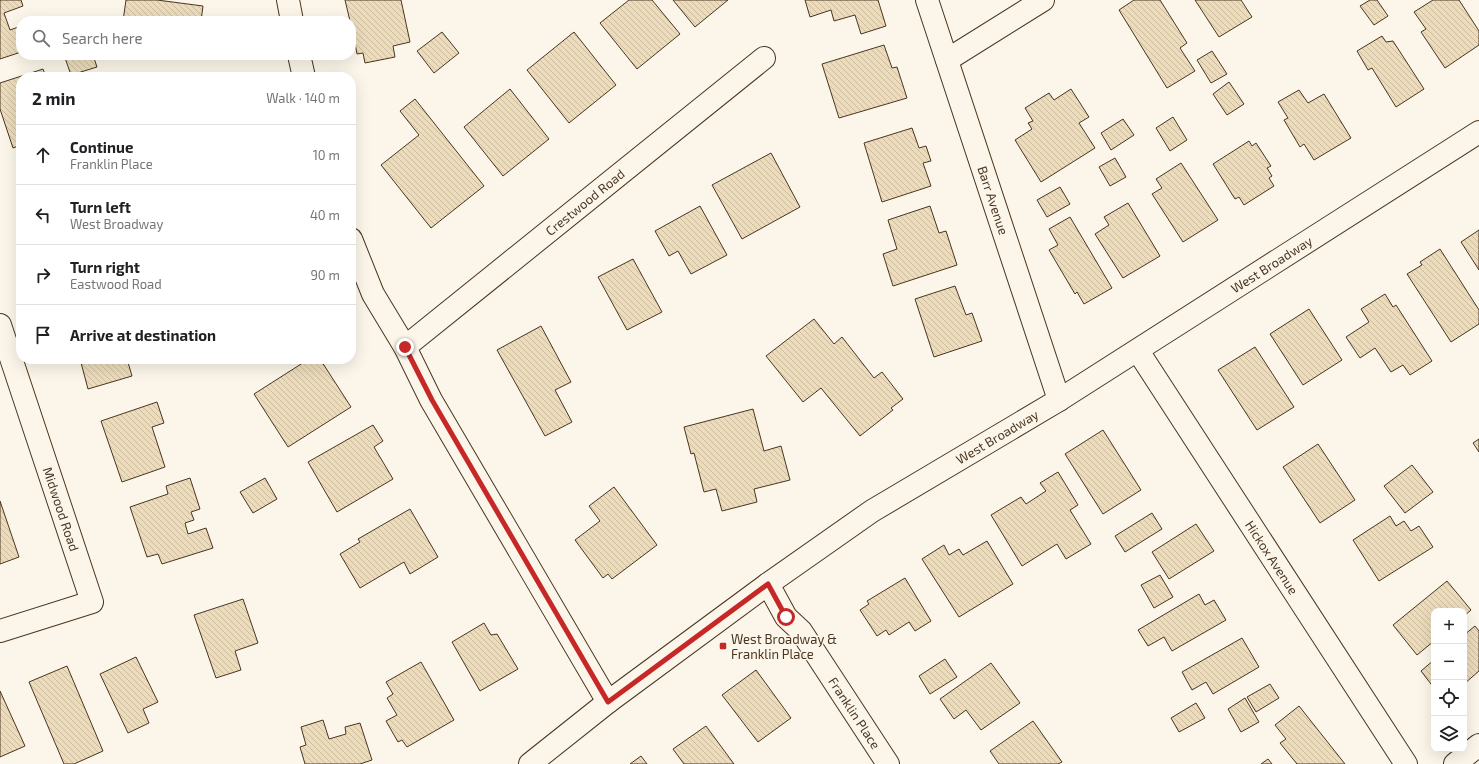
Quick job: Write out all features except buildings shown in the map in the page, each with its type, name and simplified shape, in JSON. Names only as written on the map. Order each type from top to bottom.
[{"type":"street","points":[[288,0],[291,16]]},
{"type":"street","name":"Barr Avenue","points":[[927,0],[1059,400]]},
{"type":"street","points":[[947,60],[1043,0]]},
{"type":"street","name":"Crestwood Road","points":[[405,347],[764,58]]},
{"type":"street","points":[[300,60],[303,72]]},
{"type":"street","name":"West Broadway","points":[[530,764],[608,702],[768,584],[872,511],[1059,400],[1138,351],[1479,132]]},
{"type":"street","points":[[356,252],[373,294],[405,347],[432,400],[608,702]]},
{"type":"street","name":"Midwood Road","points":[[0,325],[92,602],[0,631]]},
{"type":"street","name":"Hickox Avenue","points":[[1138,351],[1406,764]]},
{"type":"street","name":"Franklin Place","points":[[768,584],[786,617],[801,631],[888,764]]},
{"type":"street","points":[[1455,764],[1479,745]]},
{"type":"place","name":"West Broadway & Franklin Place","points":[[723,646]]},
{"type":"route","points":[[405,347],[432,400],[608,702],[768,584],[786,617]]}]
